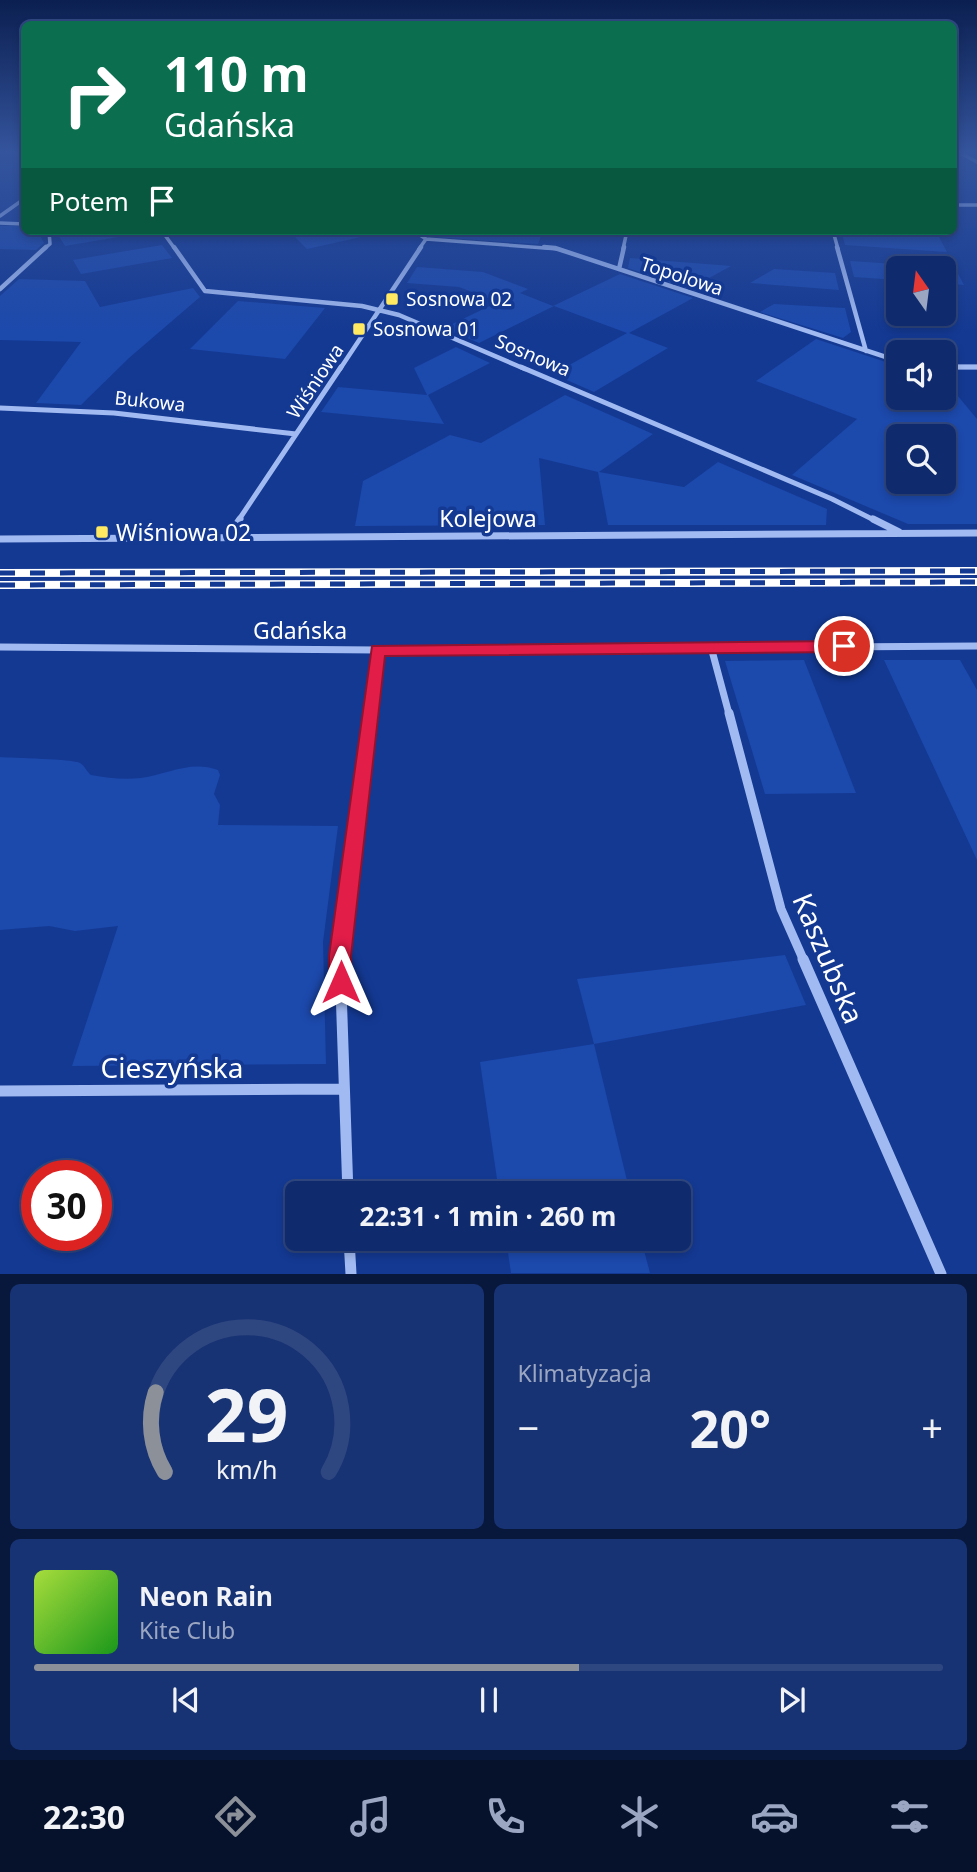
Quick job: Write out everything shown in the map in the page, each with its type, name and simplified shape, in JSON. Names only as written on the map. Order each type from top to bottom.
[{"type":"street","points":[[0,223],[21,223]]},
{"type":"street","points":[[0,289],[51,244],[50,235]]},
{"type":"street","name":"Sosnowa","points":[[165,235],[205,290],[379,309],[399,315],[775,475],[901,533]]},
{"type":"street","name":"Topolowa","points":[[420,235],[426,239],[555,248],[886,357]]},
{"type":"street","points":[[619,269],[626,235]]},
{"type":"street","points":[[834,235],[866,351]]},
{"type":"street","name":"Wiśniowa","points":[[227,538],[426,239]]},
{"type":"street","points":[[956,367],[977,367]]},
{"type":"street","name":"Bukowa","points":[[0,408],[114,413],[296,434]]},
{"type":"street","name":"Kolejowa","points":[[0,539],[977,533]]},
{"type":"street","name":"Gdańska","points":[[0,647],[377,650],[977,646]]},
{"type":"street","name":"Kaszubska","points":[[711,647],[781,909],[941,1273]]},
{"type":"street","points":[[348,1181],[340,956],[377,650]]},
{"type":"street","name":"Cieszyńska","points":[[0,1091],[344,1089]]},
{"type":"street","points":[[350,1251],[351,1273]]},
{"type":"shaded area","points":[[0,226],[21,226],[21,235],[40,235],[44,243],[36,250],[0,249]]},
{"type":"shaded area","points":[[58,235],[130,235],[65,246]]},
{"type":"shaded area","points":[[299,235],[370,235],[307,249],[294,236]]},
{"type":"shaded area","points":[[430,235],[541,235],[538,244]]},
{"type":"shaded area","points":[[842,235],[939,237],[947,252],[845,245]]},
{"type":"shaded area","points":[[162,245],[172,258],[81,274],[73,260]]},
{"type":"shaded area","points":[[630,258],[731,266],[689,289],[628,268]]},
{"type":"shaded area","points":[[850,261],[886,263],[886,279],[854,277]]},
{"type":"shaded area","points":[[417,267],[483,272],[528,289],[520,293],[553,306],[620,274],[693,298],[629,333],[668,348],[594,392],[553,374],[627,333],[554,306],[479,343],[444,328],[498,302],[459,287],[407,283]]},
{"type":"shaded area","points":[[774,269],[835,273],[839,290],[750,283]]},
{"type":"shaded area","points":[[956,270],[964,285],[956,284]]},
{"type":"shaded area","points":[[19,279],[85,281],[100,307],[193,288],[200,297],[129,358],[81,405],[36,403],[81,342],[0,340],[0,296]]},
{"type":"shaded area","points":[[238,301],[325,308],[285,359],[190,349]]},
{"type":"shaded area","points":[[774,304],[845,308],[851,332],[843,338],[760,312]]},
{"type":"shaded area","points":[[816,339],[886,362],[886,410],[956,410],[956,394],[977,419],[977,524],[908,524],[792,475],[857,419],[756,381]]},
{"type":"shaded area","points":[[456,347],[490,363],[428,395],[444,424],[321,412],[338,387],[427,395],[414,368]]},
{"type":"shaded area","points":[[565,395],[653,434],[599,472],[684,487],[718,462],[827,509],[826,525],[608,525],[598,472],[539,458],[545,525],[355,526],[363,481],[450,435],[481,443]]},
{"type":"shaded area","points":[[804,660],[856,793],[765,794],[725,661]]},
{"type":"shaded area","points":[[884,660],[960,660],[977,690],[977,860]]},
{"type":"shaded area","points":[[0,757],[75,762],[82,764],[91,775],[122,779],[141,778],[189,767],[208,767],[218,770],[220,775],[214,794],[220,805],[218,825],[338,826],[323,942],[326,1064],[72,1066],[118,926],[75,931],[49,926],[0,930]]},
{"type":"shaded area","points":[[785,955],[806,1005],[594,1044],[577,979]]},
{"type":"shaded area","points":[[594,1044],[627,1181],[497,1181],[480,1062]]},
{"type":"shaded area","points":[[508,1251],[644,1251],[650,1273],[511,1273]]},
{"type":"railway","points":[[0,573],[977,571]]},
{"type":"railway","points":[[0,585],[977,582]]},
{"type":"place","name":"Sosnowa 02","points":[[392,299]]},
{"type":"place","name":"Sosnowa 01","points":[[359,329]]},
{"type":"place","name":"Wiśniowa 02","points":[[102,532]]},
{"type":"route","points":[[341,982],[340,956],[377,650],[844,646]]}]
